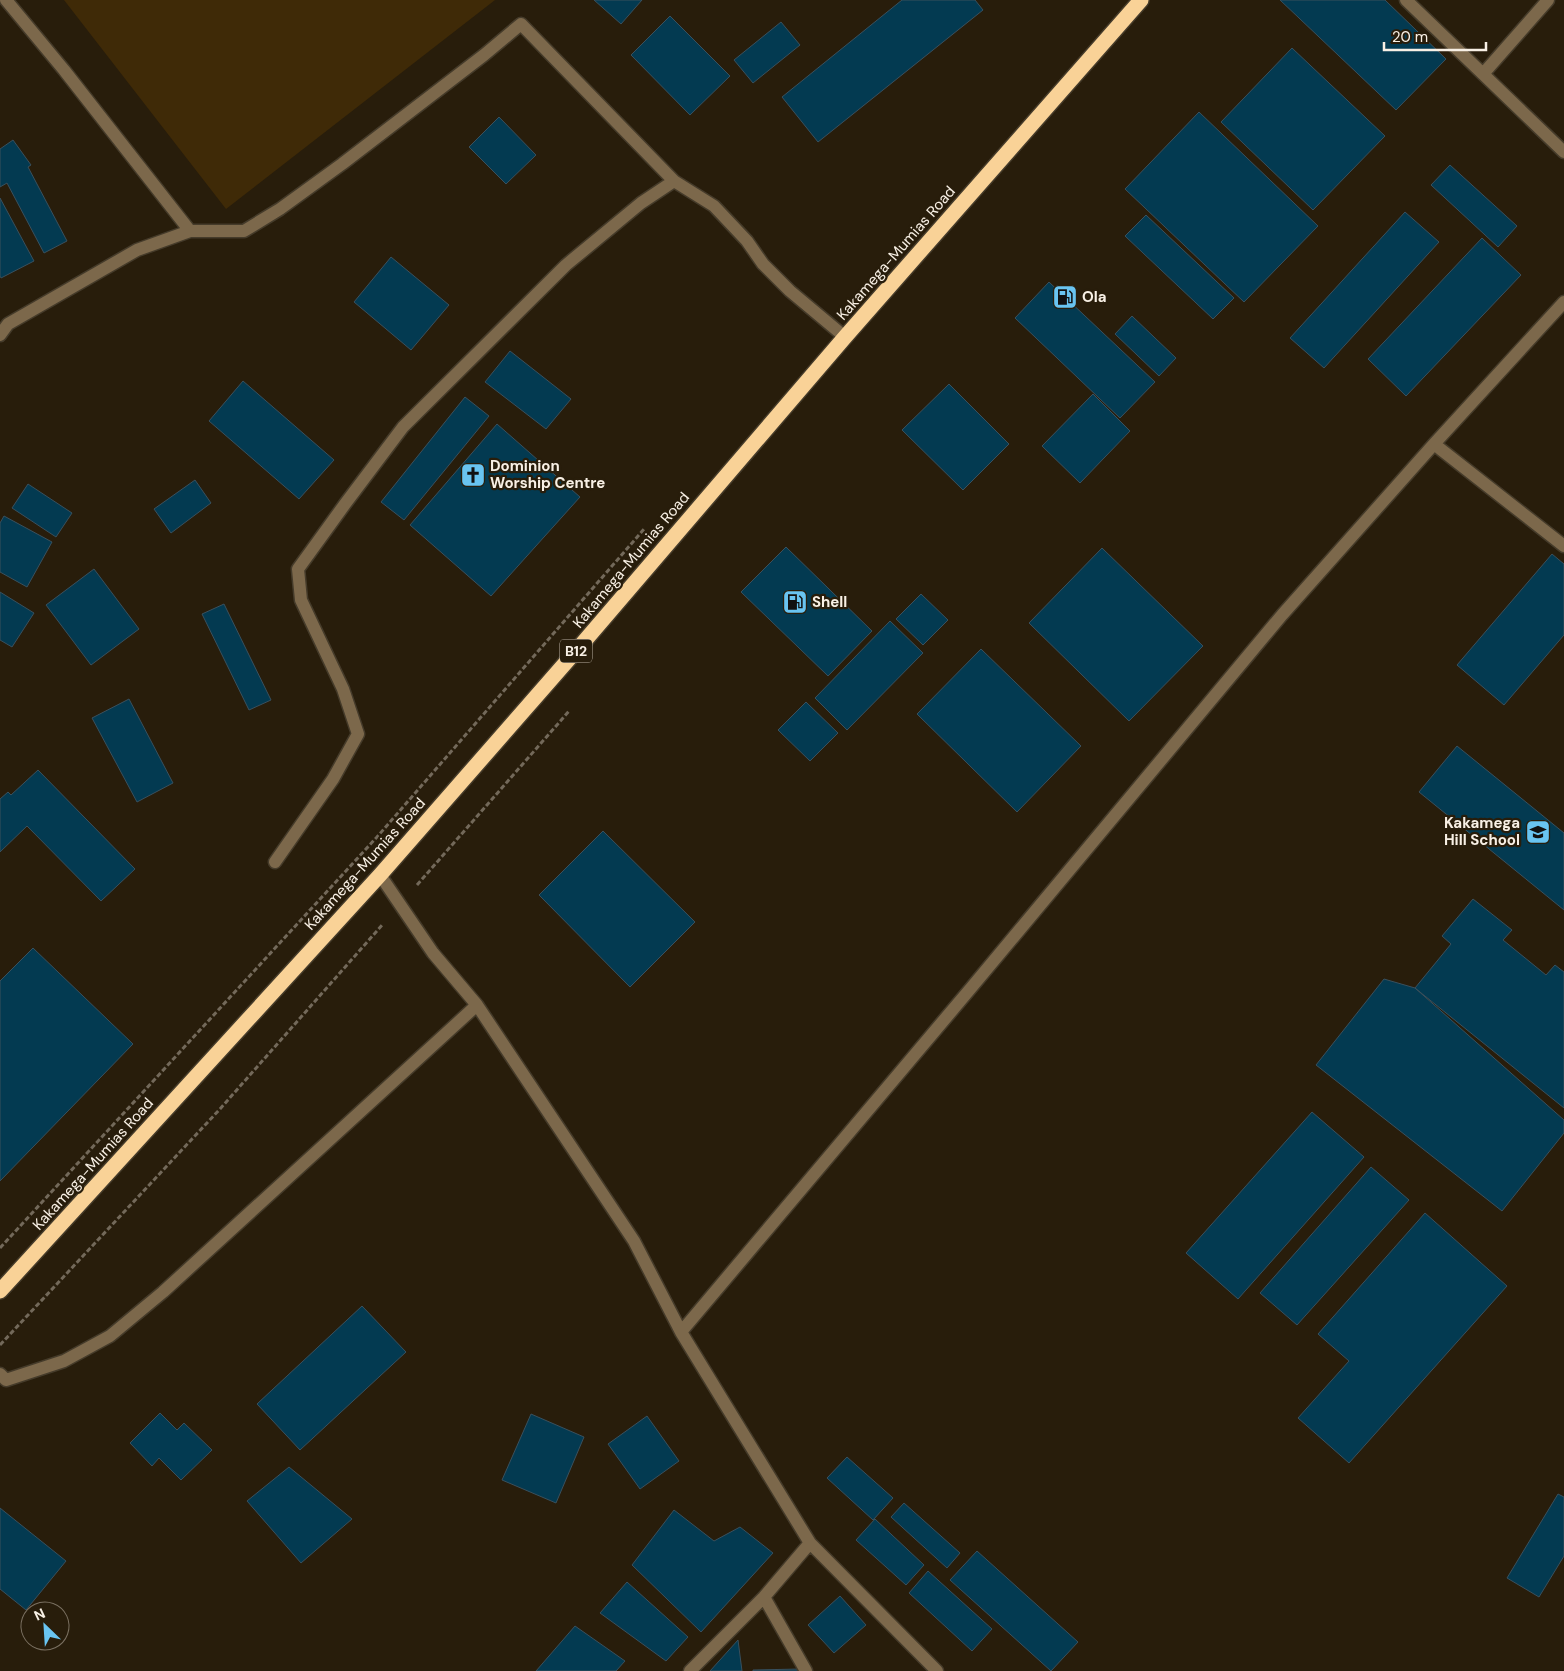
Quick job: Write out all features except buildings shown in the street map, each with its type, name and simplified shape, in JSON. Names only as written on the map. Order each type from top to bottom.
[{"type":"highway","name":"Kakamega-Mumias Road","points":[[0,1291],[380,875],[582,644],[845,337],[1141,0]]},
{"type":"street","points":[[6,0],[64,70],[190,230]]},
{"type":"street","points":[[1406,0],[1564,152]]},
{"type":"street","points":[[1483,74],[1548,0]]},
{"type":"street","points":[[0,335],[8,324],[137,250],[190,230],[244,231],[342,164],[484,55],[521,24],[674,181],[714,206],[747,242],[763,264],[790,291],[845,337]]},
{"type":"street","points":[[275,862],[333,779],[358,734],[342,689],[301,600],[298,569],[403,427],[566,265],[641,203],[674,181]]},
{"type":"street","points":[[681,1332],[1282,615],[1434,444],[1564,302]]},
{"type":"street","points":[[1434,444],[1564,546]]},
{"type":"street","points":[[380,875],[434,953],[477,1005],[634,1241],[681,1332],[810,1543],[937,1671]]},
{"type":"street","points":[[2,1380],[64,1361],[110,1336],[171,1285],[477,1005]]},
{"type":"street","points":[[690,1671],[764,1597],[810,1543]]},
{"type":"street","points":[[764,1597],[806,1671]]},
{"type":"path","points":[[0,1248],[377,836],[646,526]]},
{"type":"path","points":[[0,1345],[220,1110],[570,710]]},
{"type":"shaded area","points":[[64,0],[495,0],[226,209]]},
{"type":"place","name":"Ola","points":[[1065,297]]},
{"type":"place","name":"Dominion Worship Centre","points":[[473,475]]},
{"type":"place","name":"Shell","points":[[795,602]]},
{"type":"place","name":"Kakamega Hill School","points":[[1538,832]]}]
